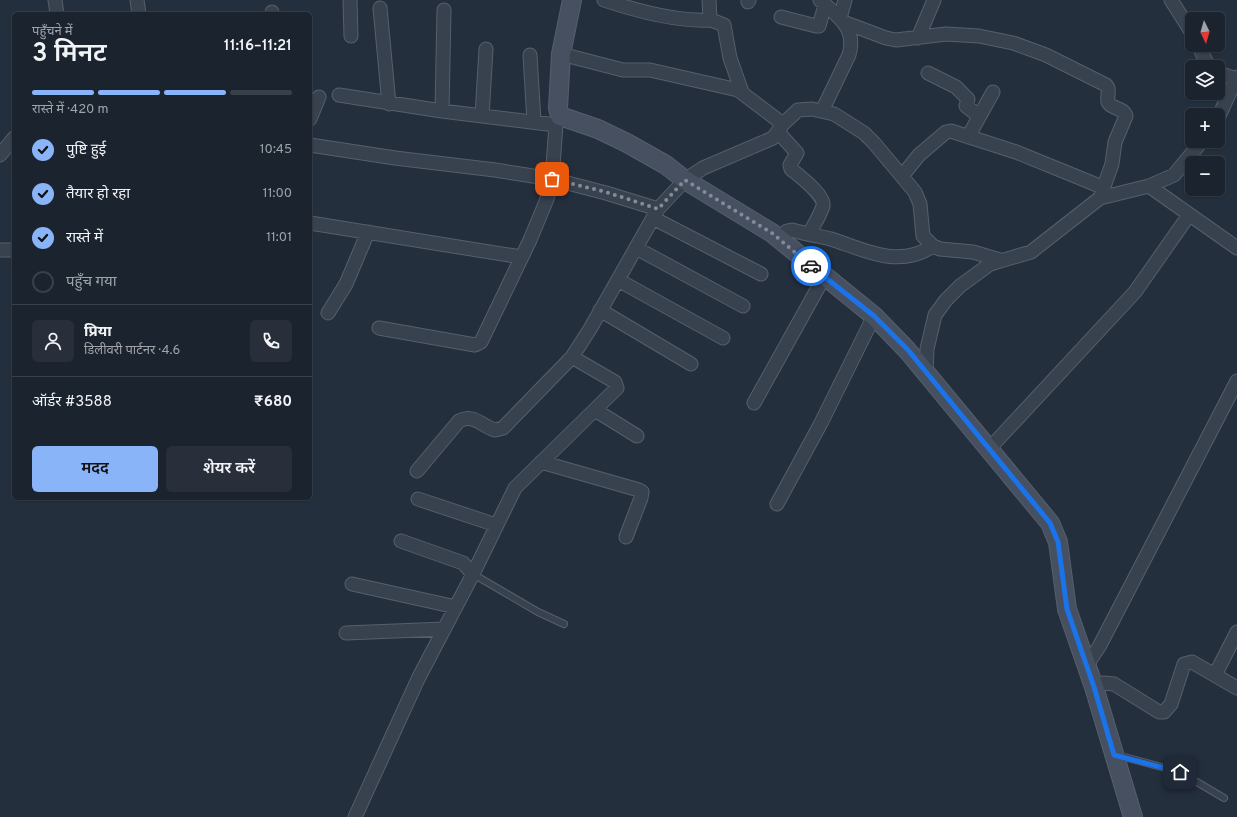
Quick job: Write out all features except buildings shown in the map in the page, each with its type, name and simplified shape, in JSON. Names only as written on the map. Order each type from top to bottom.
[{"type":"street","points":[[55,0],[58,12]]},
{"type":"street","points":[[137,0],[139,12]]},
{"type":"street","points":[[350,0],[351,36]]},
{"type":"street","points":[[379,328],[478,344],[522,257],[547,199],[552,179],[558,121],[561,54],[572,0]]},
{"type":"street","points":[[604,0],[627,8],[692,20],[711,20],[724,25],[730,58],[742,92],[781,128],[796,150],[797,154],[790,165],[791,169],[814,189],[823,201],[823,207],[809,234]]},
{"type":"street","points":[[709,0],[711,20]]},
{"type":"street","points":[[822,111],[850,50],[843,20],[845,0]]},
{"type":"street","points":[[918,38],[934,0]]},
{"type":"street","points":[[1171,0],[1185,22]]},
{"type":"street","points":[[823,2],[843,20],[886,38],[896,40],[951,34],[979,36],[1013,43],[1046,55],[1106,85],[1108,88],[1108,102],[1110,105],[1121,109],[1126,116],[1114,147],[1112,164],[1101,193],[1031,252],[990,264],[960,286],[946,300],[935,315],[927,349],[926,374]]},
{"type":"street","points":[[781,17],[819,26],[823,2]]},
{"type":"street","points":[[380,8],[389,104]]},
{"type":"street","points":[[442,111],[444,10]]},
{"type":"street","points":[[482,116],[486,49]]},
{"type":"street","points":[[561,54],[623,70],[650,70],[742,92]]},
{"type":"street","points":[[530,55],[534,122]]},
{"type":"street","points":[[928,73],[956,87],[968,99],[966,106],[979,116]]},
{"type":"street","points":[[1223,108],[1237,78],[1225,75]]},
{"type":"street","points":[[968,136],[993,92]]},
{"type":"street","points":[[339,95],[389,104],[482,116],[534,122],[558,121],[609,133],[666,165],[685,180],[756,222],[779,238],[824,277],[874,316],[908,350],[926,374],[1050,523],[1055,533],[1067,609],[1094,687],[1133,817]]},
{"type":"street","points":[[312,114],[319,97]]},
{"type":"street","points":[[417,471],[460,421],[466,417],[495,430],[503,428],[572,357],[656,214],[685,180],[703,168],[766,141],[781,128],[794,112],[801,109],[822,111],[844,119],[864,132],[903,176],[918,198],[923,236],[932,246],[940,249],[973,252],[1000,260]]},
{"type":"street","points":[[903,176],[919,155],[946,132],[956,132],[1016,152],[1101,193],[1149,186],[1174,175],[1196,148]]},
{"type":"street","points":[[0,155],[12,140]]},
{"type":"street","points":[[312,145],[552,179],[606,192],[656,214],[761,274]]},
{"type":"street","points":[[1149,186],[1237,248]]},
{"type":"street","points":[[989,449],[1134,292],[1189,215]]},
{"type":"street","points":[[312,223],[522,257]]},
{"type":"street","points":[[779,238],[789,230],[835,241],[878,256],[916,254],[932,246]]},
{"type":"street","points":[[328,313],[346,284],[368,232]]},
{"type":"street","points":[[636,248],[743,306]]},
{"type":"street","points":[[0,250],[12,250]]},
{"type":"street","points":[[754,402],[824,277]]},
{"type":"street","points":[[618,280],[723,338]]},
{"type":"street","points":[[600,310],[691,364]]},
{"type":"street","points":[[777,504],[821,423],[874,316]]},
{"type":"street","points":[[355,817],[418,679],[473,574],[515,488],[615,390],[617,385],[572,357]]},
{"type":"street","points":[[1087,665],[1104,639],[1237,381]]},
{"type":"street","points":[[595,410],[637,436]]},
{"type":"street","points":[[541,462],[639,490],[642,495],[626,537]]},
{"type":"street","points":[[418,499],[496,525]]},
{"type":"street","points":[[401,541],[463,563],[473,574]]},
{"type":"street","points":[[352,584],[456,607]]},
{"type":"street","points":[[346,633],[444,629]]},
{"type":"street","points":[[1215,675],[1237,632]]},
{"type":"street","points":[[1094,687],[1103,683],[1114,684],[1159,712],[1164,712],[1171,704],[1184,664],[1192,662],[1237,688]]},
{"type":"lane","points":[[473,574],[538,612],[564,624]]},
{"type":"lane","points":[[1114,755],[1180,772],[1224,798]]},
{"type":"way so far","points":[[552,179],[606,192],[658,209],[685,180],[756,222],[772,233],[811,266]]},
{"type":"route","points":[[811,266],[874,316],[908,350],[926,374],[1050,523],[1058,542],[1067,609],[1087,665],[1114,755],[1180,772]]}]
